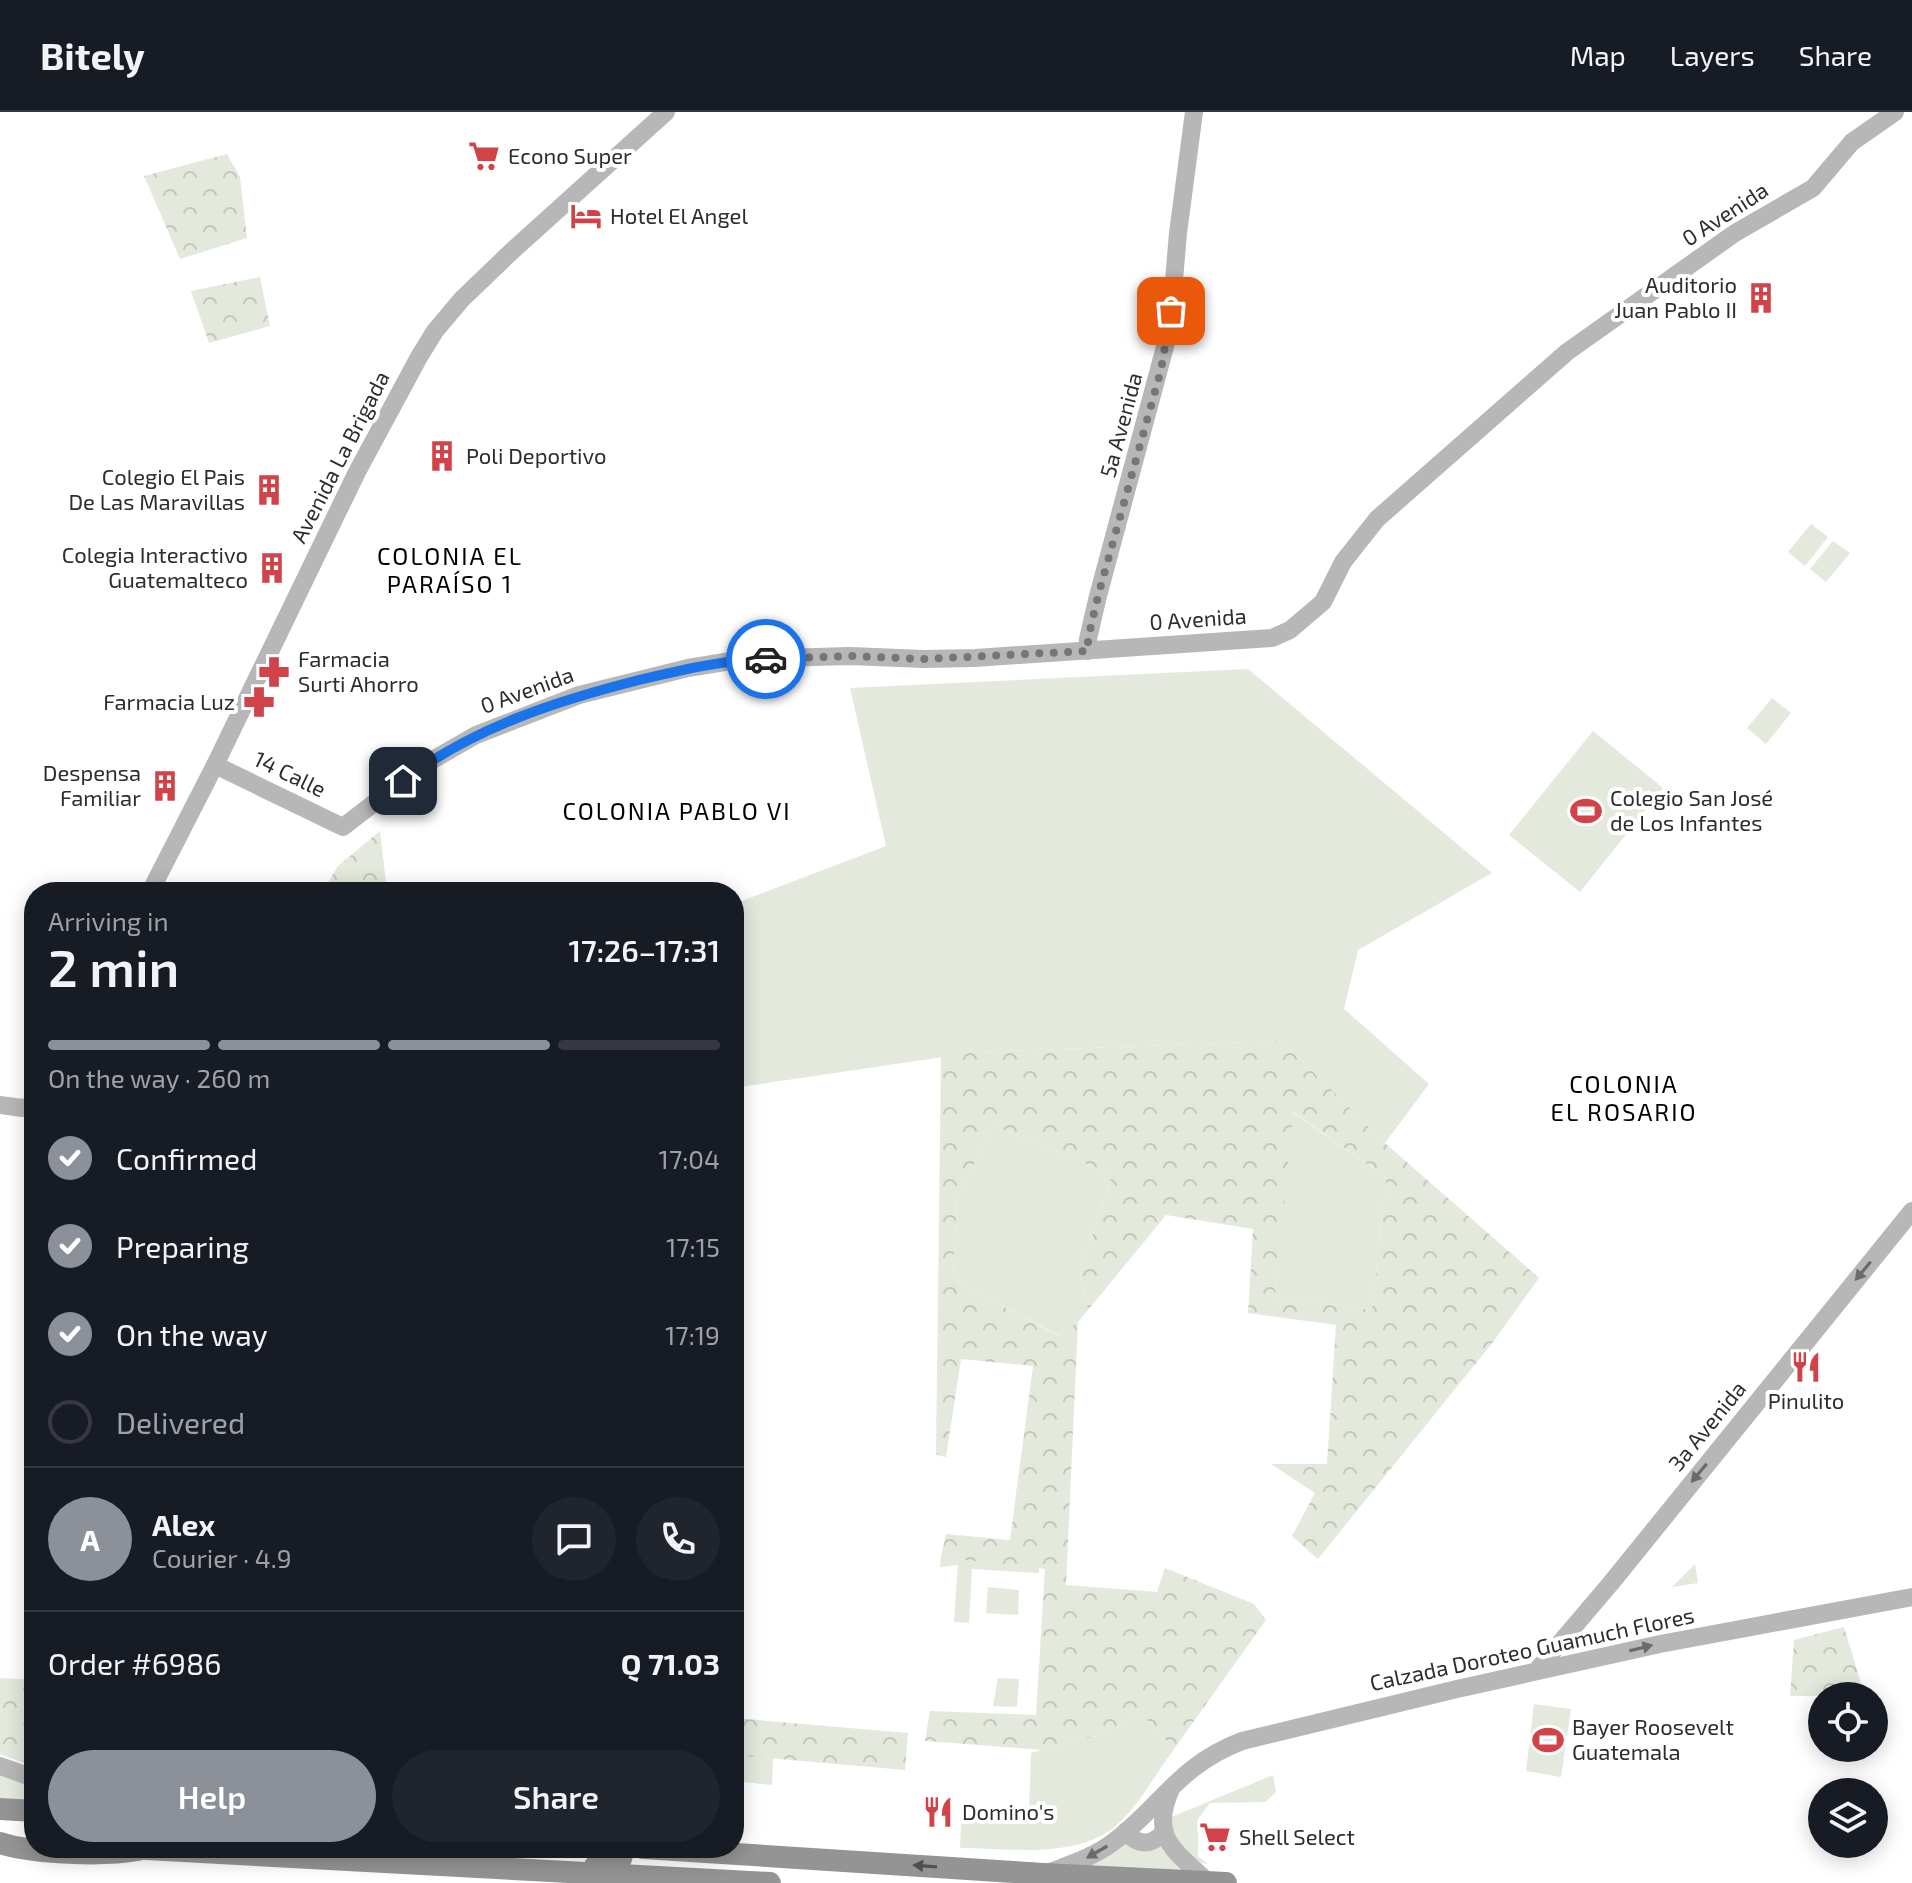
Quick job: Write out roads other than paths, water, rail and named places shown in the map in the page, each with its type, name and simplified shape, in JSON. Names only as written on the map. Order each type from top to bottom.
[{"type":"highway","points":[[0,1809],[24,1810]]},
{"type":"highway","points":[[0,1830],[24,1833]]},
{"type":"highway","points":[[0,1843],[24,1848]]},
{"type":"highway","points":[[744,1855],[1226,1883]]},
{"type":"highway","points":[[0,1856],[24,1858]]},
{"type":"highway","points":[[31,1858],[76,1858]]},
{"type":"highway","points":[[305,1858],[770,1883]]},
{"type":"highway","points":[[331,1859],[336,1858]]},
{"type":"highway","points":[[462,1858],[618,1866],[621,1858]]},
{"type":"main road","name":"Avenida La Brigada","points":[[155,882],[357,472],[435,331],[462,299],[511,252],[666,112]]},
{"type":"main road","name":"5a Avenida","points":[[1088,651],[1098,596],[1170,328],[1178,233],[1194,112]]},
{"type":"main road","name":"0 Avenida","points":[[343,827],[422,766],[476,735],[579,695],[688,668],[743,659],[850,656],[924,659],[1088,651],[1272,638],[1290,630],[1323,602],[1343,562],[1377,519],[1509,401],[1567,352],[1735,233],[1813,188],[1852,142],[1895,112]]},
{"type":"main road","name":"14 Calle","points":[[215,765],[343,827]]},
{"type":"main road","points":[[0,1105],[24,1106]]},
{"type":"main road","name":"3a Avenida","points":[[1537,1670],[1912,1211]]},
{"type":"main road","name":"Calzada Doroteo Guamuch Flores","points":[[1044,1874],[1096,1853],[1126,1831],[1175,1781],[1202,1759],[1242,1741],[1537,1670],[1912,1597]]},
{"type":"main road","points":[[1578,1623],[1573,1649],[1589,1660]]},
{"type":"main road","points":[[0,1766],[24,1774]]},
{"type":"main road","points":[[1175,1781],[1163,1812],[1163,1833],[1170,1845],[1208,1882]]},
{"type":"main road","points":[[1126,1831],[1143,1843],[1152,1842],[1163,1833]]},
{"type":"place","name":"Econo Super","points":[[484,156]]},
{"type":"place","name":"Hotel El Angel","points":[[586,216]]},
{"type":"place","name":"Auditorio Juan Pablo II","points":[[1761,298]]},
{"type":"place","name":"Poli Deportivo","points":[[442,456]]},
{"type":"place","name":"Colegio El Pais De Las Maravillas","points":[[269,490]]},
{"type":"place","name":"Colegia Interactivo Guatemalteco","points":[[272,568]]},
{"type":"place","name":"Farmacia Surti Ahorro","points":[[274,672]]},
{"type":"place","name":"Farmacia Luz","points":[[259,702]]},
{"type":"place","name":"Despensa Familiar","points":[[165,786]]},
{"type":"place","name":"Colegio San José de Los Infantes","points":[[1586,811]]},
{"type":"place","name":"Pinulito","points":[[1806,1367]]},
{"type":"place","name":"Bayer Roosevelt Guatemala","points":[[1548,1740]]},
{"type":"place","name":"Domino's","points":[[938,1812]]},
{"type":"place","name":"Shell Select","points":[[1215,1837]]},
{"type":"district","name":"COLONIA EL PARAÍSO 1","points":[[450,571]]},
{"type":"district","name":"COLONIA PABLO VI","points":[[677,812]]},
{"type":"district","name":"COLONIA EL ROSARIO","points":[[1624,1099]]}]
